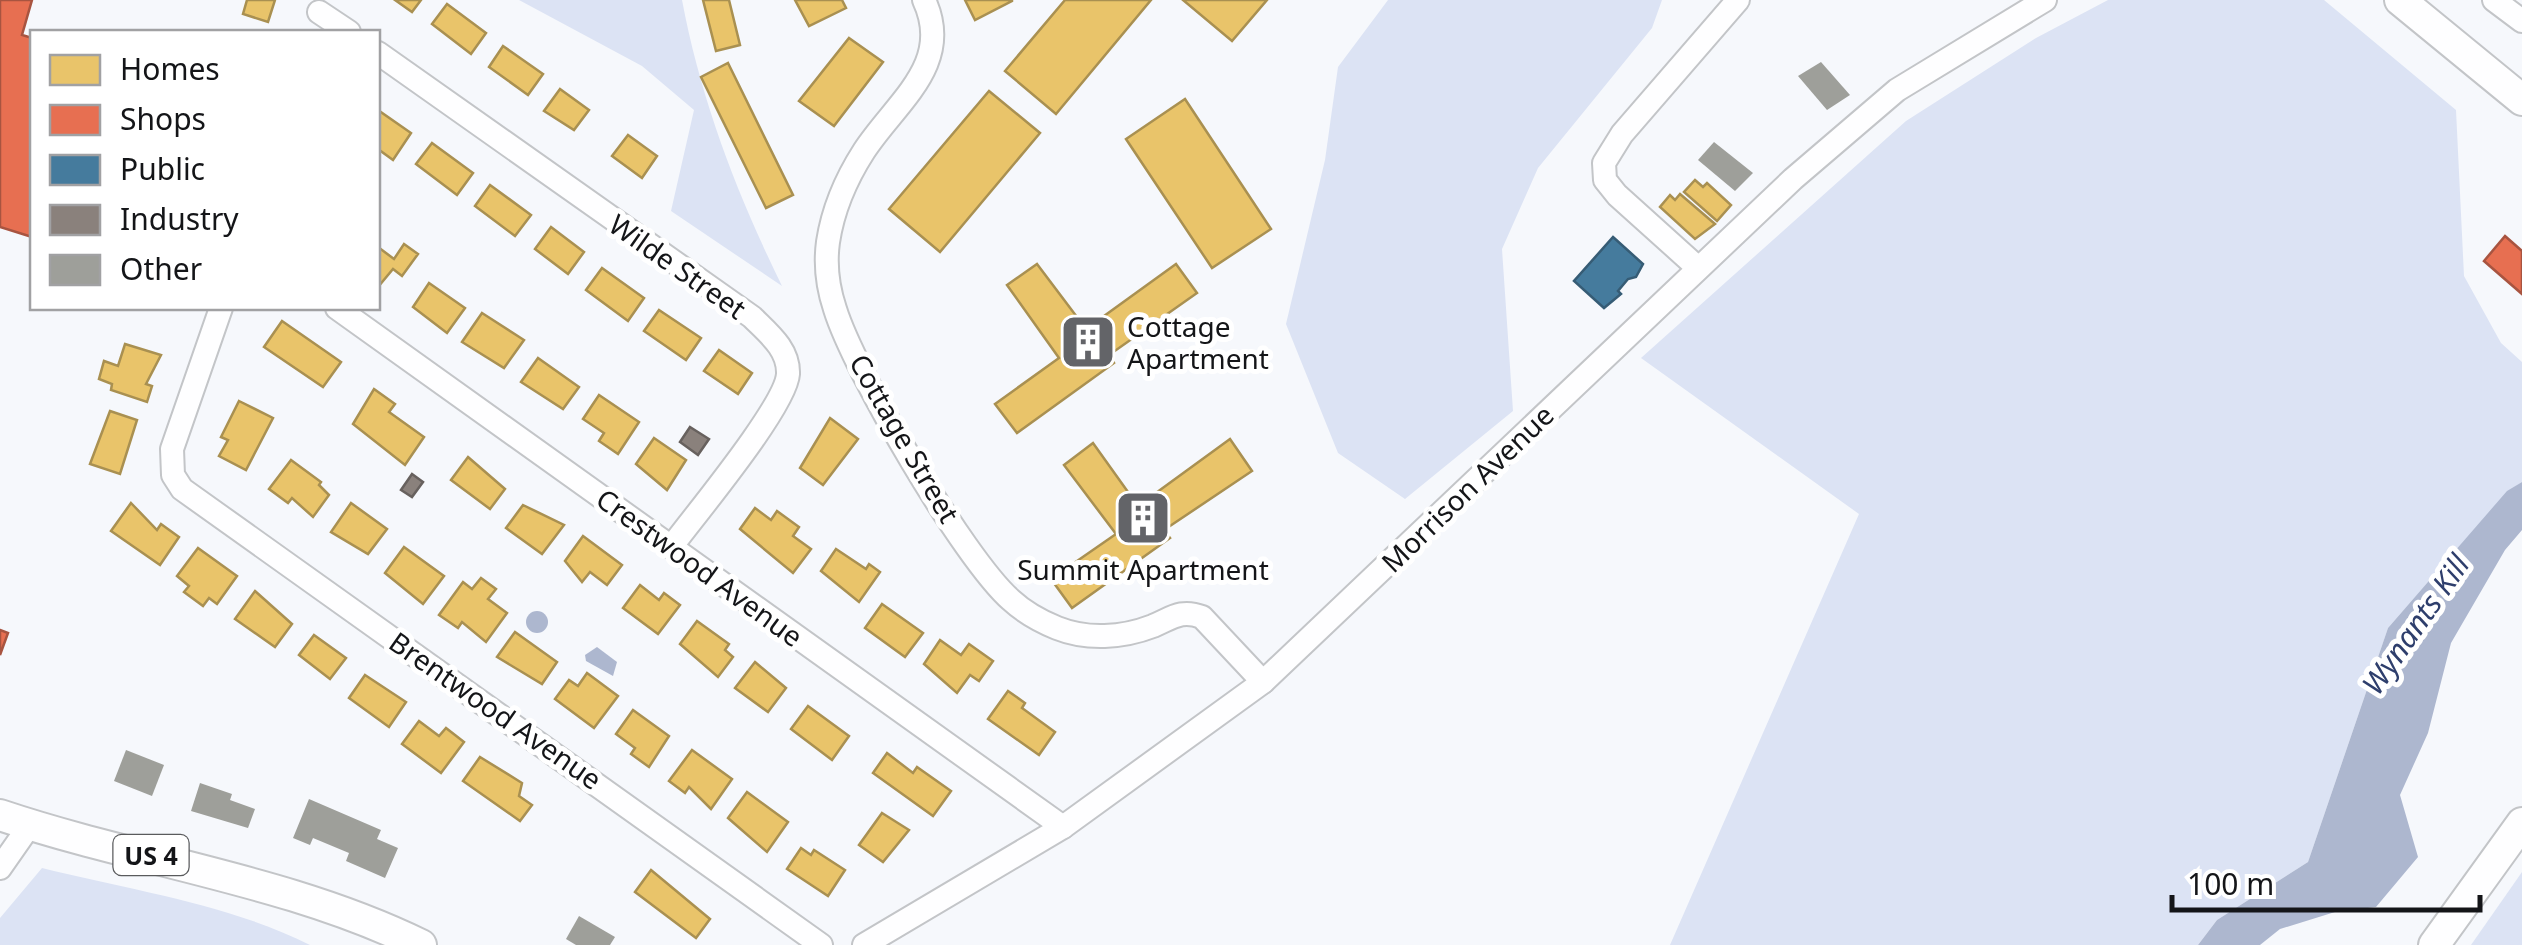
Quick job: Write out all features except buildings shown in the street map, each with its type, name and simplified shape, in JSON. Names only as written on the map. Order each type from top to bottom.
[{"type":"main road","points":[[2400,0],[2522,100]]},
{"type":"main road","name":"US 4","points":[[0,815],[248,881],[365,918],[421,945]]},
{"type":"main road","points":[[2434,945],[2522,824]]},
{"type":"street","name":"Cottage Street","points":[[924,0],[934,29],[928,60],[917,82],[864,150],[832,217],[828,279],[836,312],[855,355],[954,524],[1010,599],[1054,627],[1104,636],[1128,633],[1189,612],[1202,617],[1263,682]]},
{"type":"street","points":[[1697,267],[1605,180],[1604,164],[1622,134],[1738,0]]},
{"type":"street","name":"Morrison Avenue","points":[[864,945],[1063,827],[1142,774],[1263,682],[1697,267],[1897,90],[2046,0]]},
{"type":"street","points":[[2494,0],[2522,21]]},
{"type":"street","points":[[318,15],[345,30]]},
{"type":"street","name":"Wilde Street","points":[[380,54],[752,317],[780,345],[788,370],[776,403],[672,546]]},
{"type":"street","name":"Brentwood Avenue","points":[[220,310],[172,450],[173,475],[191,498],[441,671],[821,945]]},
{"type":"street","name":"Crestwood Avenue","points":[[340,310],[1063,827]]},
{"type":"street","points":[[0,868],[30,825]]},
{"type":"shaded area","points":[[519,0],[682,0],[699,74],[722,146],[782,286],[671,211],[694,110],[642,66]]},
{"type":"shaded area","points":[[1388,0],[1662,0],[1652,28],[1538,168],[1502,249],[1513,411],[1405,499],[1338,453],[1286,324],[1325,160],[1338,67]]},
{"type":"shaded area","points":[[2108,0],[2324,0],[2456,110],[2464,276],[2501,343],[2522,362],[2522,482],[2507,492],[2388,628],[2308,862],[2217,920],[2198,945],[1670,945],[1859,514],[1641,358],[1906,121],[2036,38]]},
{"type":"shaded area","points":[[42,868],[213,908],[310,945],[0,945],[0,918]]},
{"type":"shaded area","points":[[2522,872],[2522,945],[2471,945]]},
{"type":"water","name":"Wynants Kill","points":[[2522,482],[2522,530],[2505,550],[2451,643],[2428,733],[2400,795],[2418,857],[2376,907],[2335,912],[2280,929],[2260,945],[2198,945],[2217,920],[2308,862],[2388,628],[2507,491]]},
{"type":"water","points":[[537,611],[545,614],[545,630],[537,633],[529,630],[526,622],[529,614]]},
{"type":"water","points":[[597,647],[617,662],[613,676],[586,661],[585,655]]},
{"type":"place","name":"Cottage Apartment","points":[[1088,342]]},
{"type":"place","name":"Summit Apartment","points":[[1143,518]]}]
